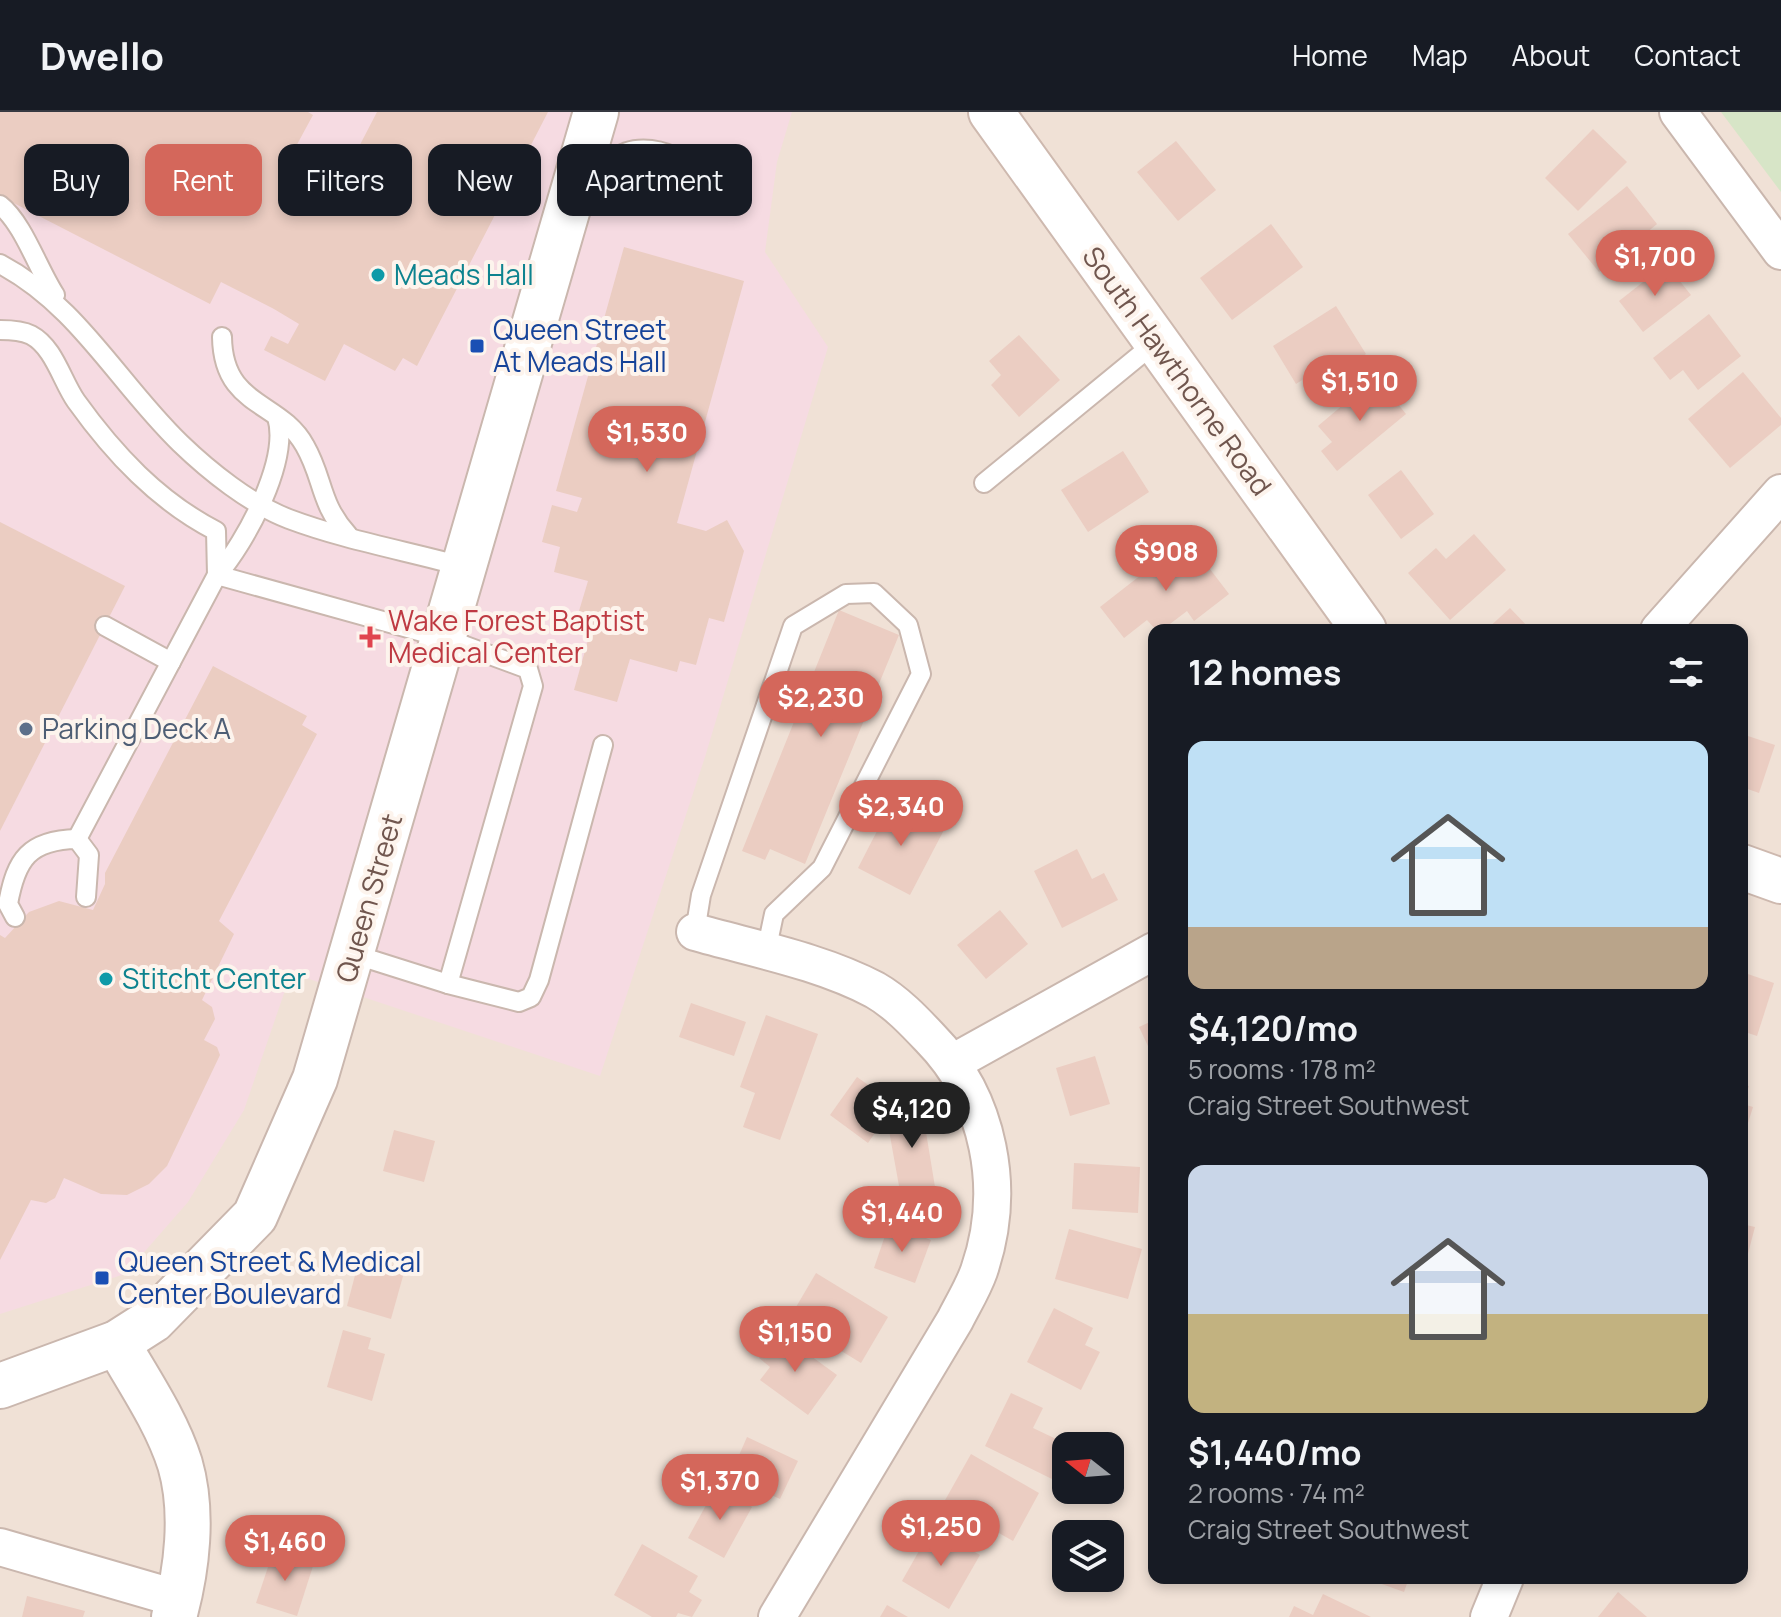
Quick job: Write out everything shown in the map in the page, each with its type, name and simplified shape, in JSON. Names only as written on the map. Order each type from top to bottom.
[{"type":"street","name":"Queen Street","points":[[0,1386],[117,1343],[153,1320],[255,1216],[315,1079],[465,567],[598,160],[596,112]]},
{"type":"street","name":"South Hawthorne Road","points":[[991,112],[1360,624]]},
{"type":"street","points":[[1678,112],[1781,251]]},
{"type":"street","points":[[1664,624],[1781,493]]},
{"type":"street","points":[[1748,869],[1781,881]]},
{"type":"street","points":[[695,932],[839,973],[878,992],[908,1015],[954,1062],[973,1102],[994,1176],[979,1271],[955,1320],[777,1617]]},
{"type":"street","points":[[954,1062],[1148,954]]},
{"type":"street","points":[[0,1547],[177,1608],[188,1535],[180,1465],[152,1402],[117,1343]]},
{"type":"street","points":[[1489,1617],[1503,1584]]},
{"type":"lane","points":[[0,205],[15,216],[36,264],[63,308],[179,442],[232,486],[287,518],[465,567]]},
{"type":"lane","points":[[0,264],[26,278],[63,308]]},
{"type":"lane","points":[[0,330],[30,334],[46,349],[74,398],[122,459],[176,508],[216,531],[217,575]]},
{"type":"lane","points":[[222,337],[227,366],[234,382],[259,407],[277,417],[304,443],[331,516],[348,535]]},
{"type":"lane","points":[[984,483],[1156,342]]},
{"type":"lane","points":[[77,839],[217,575],[237,552],[255,519],[281,446],[277,417]]},
{"type":"lane","points":[[217,575],[444,638],[528,669],[533,686],[448,984]]},
{"type":"lane","points":[[695,932],[701,895],[793,626],[846,594],[874,593],[908,625],[921,674],[822,868],[774,914],[766,952]]},
{"type":"lane","points":[[105,626],[171,662]]},
{"type":"lane","points":[[353,954],[448,984],[519,1002],[531,997],[539,980],[603,745]]},
{"type":"lane","points":[[15,917],[8,904],[20,863],[36,846],[50,839],[77,839]]},
{"type":"lane","points":[[77,839],[89,855],[86,897]]},
{"type":"shaded area","points":[[0,112],[1781,112],[1781,1617],[0,1617]]},
{"type":"shaded area","name":"Wake Forest Baptist Medical Center","points":[[0,112],[792,112],[777,162],[765,252],[828,347],[705,757],[600,1076],[291,973],[244,1110],[188,1202],[125,1274],[0,1314]]},
{"type":"green space","points":[[1721,112],[1781,112],[1781,192]]},
{"type":"building","points":[[0,112],[308,112],[313,115],[297,144],[278,144],[278,216],[412,216],[412,144],[360,144],[377,112],[548,112],[531,144],[428,144],[428,216],[494,216],[417,366],[403,358],[395,371],[344,344],[325,381],[264,350],[271,336],[288,344],[299,324],[274,309],[221,282],[210,304],[39,216],[129,216],[129,144],[24,144],[24,208],[0,196]]},
{"type":"building","points":[[1593,129],[1627,162],[1578,211],[1545,178]]},
{"type":"building","points":[[1176,141],[1216,190],[1178,221],[1137,172]]},
{"type":"building","points":[[1627,186],[1657,224],[1599,272],[1568,234]]},
{"type":"building","points":[[1271,224],[1303,267],[1232,320],[1200,278]]},
{"type":"building","points":[[624,247],[744,281],[677,523],[706,531],[727,520],[744,551],[724,622],[709,618],[696,665],[680,661],[677,672],[630,659],[617,702],[574,690],[595,615],[579,611],[588,581],[554,572],[560,547],[542,542],[552,505],[577,512],[582,498],[556,491]]},
{"type":"building","points":[[1666,264],[1691,295],[1643,332],[1619,301]]},
{"type":"building","points":[[1336,306],[1366,354],[1332,376],[1325,365],[1296,384],[1273,346]]},
{"type":"building","points":[[1709,314],[1741,356],[1698,390],[1683,370],[1670,380],[1653,358]]},
{"type":"building","points":[[1019,335],[1060,380],[1019,417],[991,385],[1001,375],[989,361]]},
{"type":"building","points":[[1743,372],[1781,418],[1781,425],[1730,468],[1688,419]]},
{"type":"building","points":[[1376,377],[1406,414],[1337,471],[1321,451],[1332,442],[1318,426]]},
{"type":"building","points":[[1123,451],[1149,492],[1088,532],[1061,490]]},
{"type":"building","points":[[1401,470],[1434,514],[1401,539],[1368,495]]},
{"type":"building","name":"Parking Deck A","points":[[0,522],[125,586],[0,831]]},
{"type":"building","points":[[1474,534],[1506,570],[1450,620],[1408,573],[1436,548],[1446,559]]},
{"type":"building","points":[[1187,539],[1229,594],[1194,621],[1187,611],[1170,624],[1151,624],[1147,620],[1124,638],[1100,607]]},
{"type":"building","points":[[1510,608],[1525,624],[1493,624]]},
{"type":"building","points":[[839,610],[899,635],[805,864],[770,849],[765,860],[742,851]]},
{"type":"building","name":"Stitcht Center","points":[[213,666],[307,716],[302,725],[317,734],[219,921],[234,934],[202,1000],[212,1007],[215,1019],[204,1040],[217,1047],[220,1055],[167,1166],[149,1184],[127,1195],[101,1194],[64,1178],[55,1198],[46,1203],[31,1200],[0,1260],[0,935],[5,938],[29,912],[59,901],[93,910],[105,884],[105,873]]},
{"type":"building","points":[[1748,736],[1775,745],[1759,793],[1748,789]]},
{"type":"building","points":[[893,800],[945,828],[910,895],[858,868]]},
{"type":"building","points":[[1077,849],[1092,879],[1104,873],[1118,900],[1062,928],[1034,871]]},
{"type":"building","points":[[1000,910],[1028,944],[986,979],[957,945]]},
{"type":"building","points":[[1748,974],[1774,983],[1757,1036],[1748,1033]]},
{"type":"building","points":[[691,1003],[746,1022],[734,1056],[679,1037]]},
{"type":"building","points":[[766,1015],[818,1034],[780,1140],[743,1127],[755,1093],[740,1087]]},
{"type":"building","points":[[1148,1023],[1148,1046],[1139,1027]]},
{"type":"building","points":[[1095,1056],[1110,1104],[1070,1116],[1056,1068]]},
{"type":"building","points":[[857,1077],[895,1104],[868,1143],[830,1115]]},
{"type":"building","points":[[914,1096],[930,1109],[924,1120],[936,1193],[901,1197],[888,1125]]},
{"type":"building","points":[[1748,1106],[1753,1107],[1748,1123]]},
{"type":"building","points":[[394,1130],[435,1141],[424,1182],[383,1171]]},
{"type":"building","points":[[1074,1163],[1140,1167],[1138,1213],[1072,1209]]},
{"type":"building","points":[[889,1224],[931,1240],[915,1283],[874,1268]]},
{"type":"building","points":[[1748,1225],[1755,1227],[1748,1254]]},
{"type":"building","points":[[1069,1229],[1142,1249],[1128,1299],[1055,1279]]},
{"type":"building","points":[[360,1256],[405,1269],[391,1319],[347,1306]]},
{"type":"building","points":[[816,1273],[888,1317],[861,1363],[789,1319]]},
{"type":"building","points":[[1054,1308],[1093,1328],[1085,1345],[1100,1352],[1081,1390],[1027,1362]]},
{"type":"building","points":[[343,1330],[371,1338],[368,1349],[385,1354],[372,1401],[327,1387]]},
{"type":"building","points":[[778,1332],[837,1375],[808,1415],[760,1380],[770,1367],[759,1358]]},
{"type":"building","points":[[1011,1393],[1043,1408],[1033,1428],[1052,1437],[1052,1479],[985,1446]]},
{"type":"building","points":[[747,1437],[798,1461],[780,1499],[730,1476]]},
{"type":"building","points":[[971,1454],[1039,1493],[1013,1541],[944,1502]]},
{"type":"building","points":[[716,1487],[752,1507],[724,1558],[688,1538]]},
{"type":"building","points":[[932,1528],[980,1555],[949,1609],[902,1581]]},
{"type":"building","points":[[642,1544],[698,1576],[689,1592],[702,1600],[692,1617],[678,1613],[676,1617],[652,1617],[614,1595]]},
{"type":"building","points":[[274,1549],[314,1563],[297,1616],[256,1603]]},
{"type":"building","points":[[1382,1584],[1407,1584],[1404,1592]]},
{"type":"building","points":[[1618,1592],[1647,1617],[1598,1617]]},
{"type":"building","points":[[1323,1594],[1371,1617],[1289,1617],[1294,1606],[1313,1615]]},
{"type":"building","points":[[27,1596],[85,1611],[83,1617],[22,1617]]},
{"type":"building","points":[[887,1605],[908,1617],[880,1617]]},
{"type":"place","name":"Meads Hall","points":[[378,275]]},
{"type":"place","name":"Queen Street At Meads Hall","points":[[477,346]]},
{"type":"place","name":"Wake Forest Baptist Medical Center","points":[[370,637]]},
{"type":"place","name":"Parking Deck A","points":[[26,729]]},
{"type":"place","name":"Stitcht Center","points":[[106,979]]},
{"type":"place","name":"Queen Street & Medical Center Boulevard","points":[[102,1278]]}]
